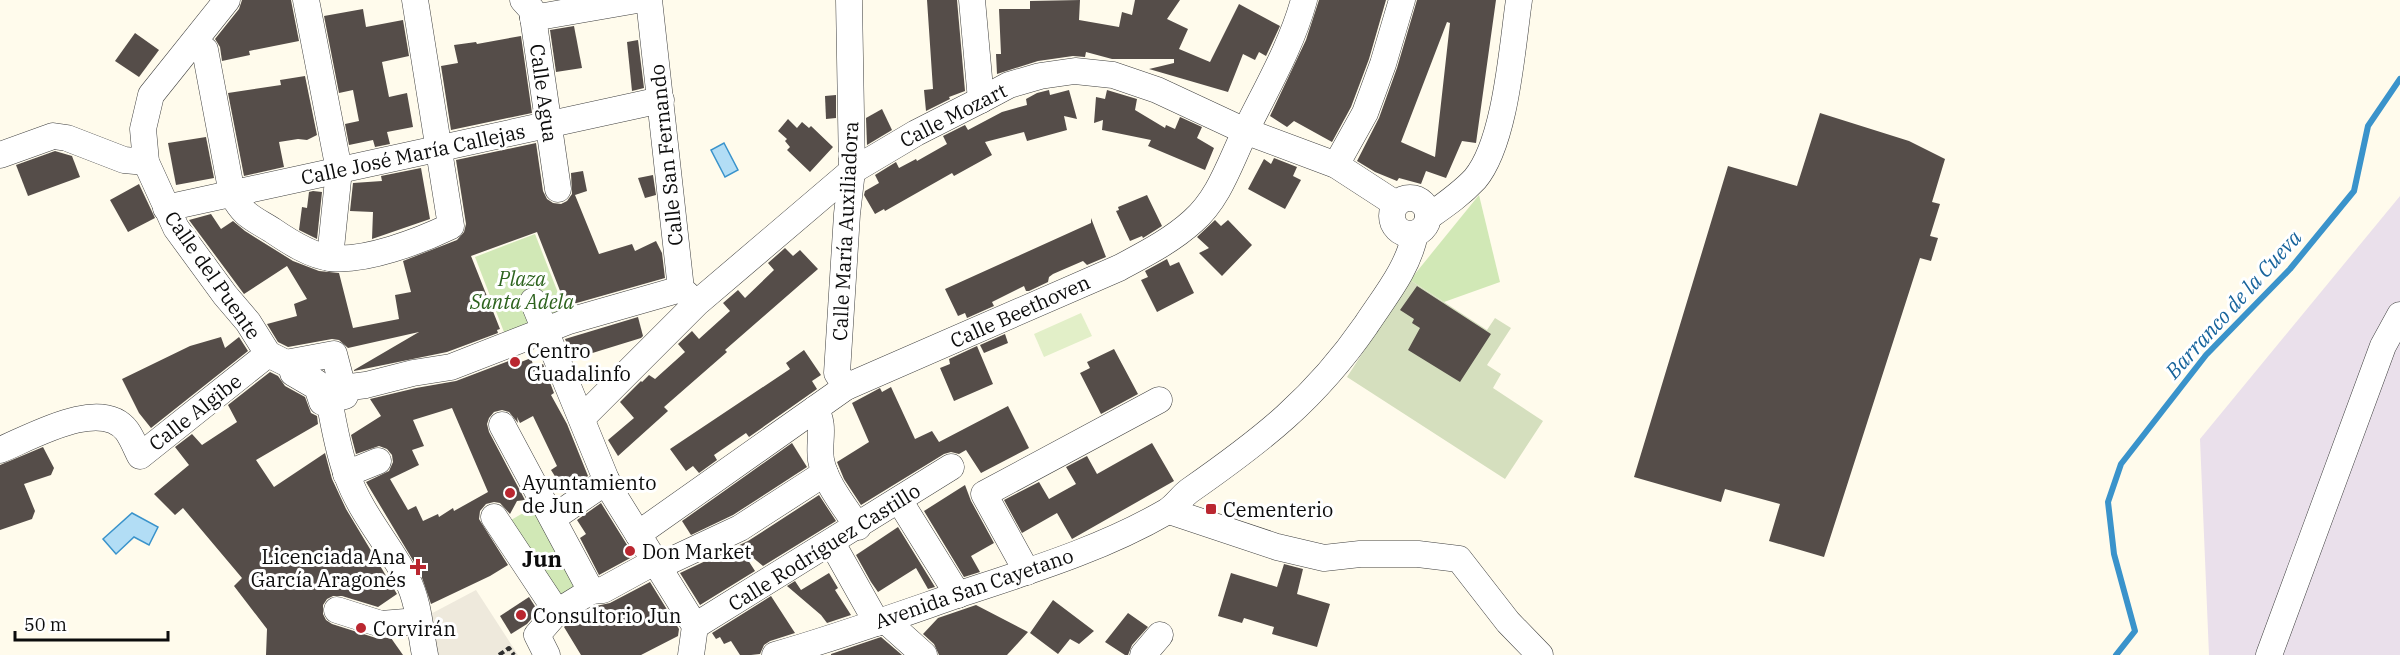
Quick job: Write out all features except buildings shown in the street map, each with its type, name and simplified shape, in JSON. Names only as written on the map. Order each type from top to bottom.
[{"type":"street","name":"Calle del Puente","points":[[227,0],[151,95],[143,129],[146,162],[176,228],[225,295],[248,322],[268,354]]},
{"type":"street","points":[[306,0],[339,170],[330,258]]},
{"type":"street","points":[[205,50],[232,194],[241,211],[278,235],[309,251],[330,258],[394,249],[451,226],[415,0]]},
{"type":"street","points":[[528,9],[637,0]]},
{"type":"street","name":"Calle San Fernando","points":[[649,0],[689,296]]},
{"type":"street","name":"Calle María Auxiliadora","points":[[846,387],[837,373],[847,214],[852,171],[849,0]]},
{"type":"street","points":[[972,0],[981,100]]},
{"type":"street","name":"Calle Beethoven","points":[[638,534],[846,387],[1119,268],[1163,244],[1194,220],[1217,192],[1245,131],[1281,64],[1296,28],[1304,0]]},
{"type":"street","points":[[1336,165],[1365,113],[1383,64],[1402,0]]},
{"type":"street","points":[[1422,226],[1458,196],[1476,177],[1491,150],[1506,87],[1519,0]]},
{"type":"street","name":"Calle Agua","points":[[528,9],[549,124],[558,189]]},
{"type":"street","name":"Calle Mozart","points":[[582,418],[689,296],[852,171],[916,132],[1009,85],[1040,76],[1075,70],[1113,75],[1156,90],[1245,131],[1336,165],[1396,204],[1391,216],[1395,228],[1405,234],[1422,226]]},
{"type":"street","name":"Calle José María Callejas","points":[[165,208],[661,100]]},
{"type":"street","points":[[0,155],[53,136],[68,138],[124,160],[146,162]]},
{"type":"street","name":"Avenida San Cayetano","points":[[775,655],[1028,572],[1118,537],[1169,511],[1186,494],[1238,458],[1288,417],[1329,376],[1404,269],[1422,226]]},
{"type":"street","points":[[425,655],[417,607],[408,580],[362,509],[346,474],[333,393],[334,354],[291,362],[293,373],[317,387],[322,402],[333,393],[413,373],[451,367],[569,321],[689,296]]},
{"type":"street","points":[[533,301],[607,481],[695,626],[691,655]]},
{"type":"street","points":[[2269,655],[2383,346],[2400,315]]},
{"type":"street","points":[[268,354],[292,366]]},
{"type":"street","name":"Calle Algibe","points":[[0,450],[76,418],[107,417],[126,429],[140,456],[268,354]]},
{"type":"street","points":[[1028,572],[984,494],[1159,400]]},
{"type":"street","points":[[815,409],[822,419],[821,459],[825,473],[858,527]]},
{"type":"street","points":[[502,425],[591,591]]},
{"type":"street","points":[[346,474],[378,461]]},
{"type":"street","name":"Calle Rodríguez Castillo","points":[[695,626],[858,527],[951,467]]},
{"type":"street","points":[[547,655],[537,635],[557,612],[591,591],[603,590],[740,528],[825,473]]},
{"type":"street","points":[[553,518],[607,481]]},
{"type":"street","points":[[899,500],[958,595]]},
{"type":"street","points":[[1169,511],[1277,547],[1324,558],[1360,554],[1418,554],[1459,559],[1508,622],[1540,655]]},
{"type":"street","points":[[494,517],[557,612]]},
{"type":"street","points":[[832,543],[881,621],[924,655]]},
{"type":"street","points":[[337,610],[381,624],[418,621]]},
{"type":"street","points":[[1143,655],[1160,635]]},
{"type":"path","points":[[499,655],[509,648],[514,655]]},
{"type":"shaded area","points":[[2400,196],[2400,655],[2209,655],[2200,439]]},
{"type":"shaded area","points":[[476,590],[518,655],[437,655],[425,617]]},
{"type":"green space","points":[[1479,195],[1500,282],[1444,302],[1410,280]]},
{"type":"green space","name":"Plaza Santa Adela","points":[[535,234],[569,321],[509,345],[475,257]]},
{"type":"green space","points":[[1410,280],[1487,330],[1495,318],[1511,328],[1487,365],[1501,374],[1493,388],[1543,421],[1505,479],[1347,377]]},
{"type":"green space","points":[[1081,313],[1092,336],[1044,357],[1034,334]]},
{"type":"green space","points":[[537,505],[587,587],[557,606],[506,523]]},
{"type":"water","points":[[724,143],[738,170],[725,177],[711,150]]},
{"type":"water","points":[[132,513],[158,527],[149,545],[134,537],[116,554],[103,539]]},
{"type":"waterway","name":"Barranco de la Cueva","points":[[2116,655],[2135,631],[2114,554],[2108,502],[2121,464],[2206,355],[2290,269],[2354,191],[2368,126],[2400,79]]},
{"type":"place","name":"Centro Guadalinfo","points":[[515,362]]},
{"type":"place","name":"Ayuntamiento de Jun","points":[[510,493]]},
{"type":"place","name":"Cementerio","points":[[1211,509]]},
{"type":"place","name":"Don Market","points":[[630,551]]},
{"type":"place","name":"Licenciada Ana García Aragonés","points":[[418,567]]},
{"type":"place","name":"Consultorio Jun","points":[[521,615]]},
{"type":"place","name":"Corvirán","points":[[361,628]]},
{"type":"district","name":"Jun","points":[[542,558]]}]
